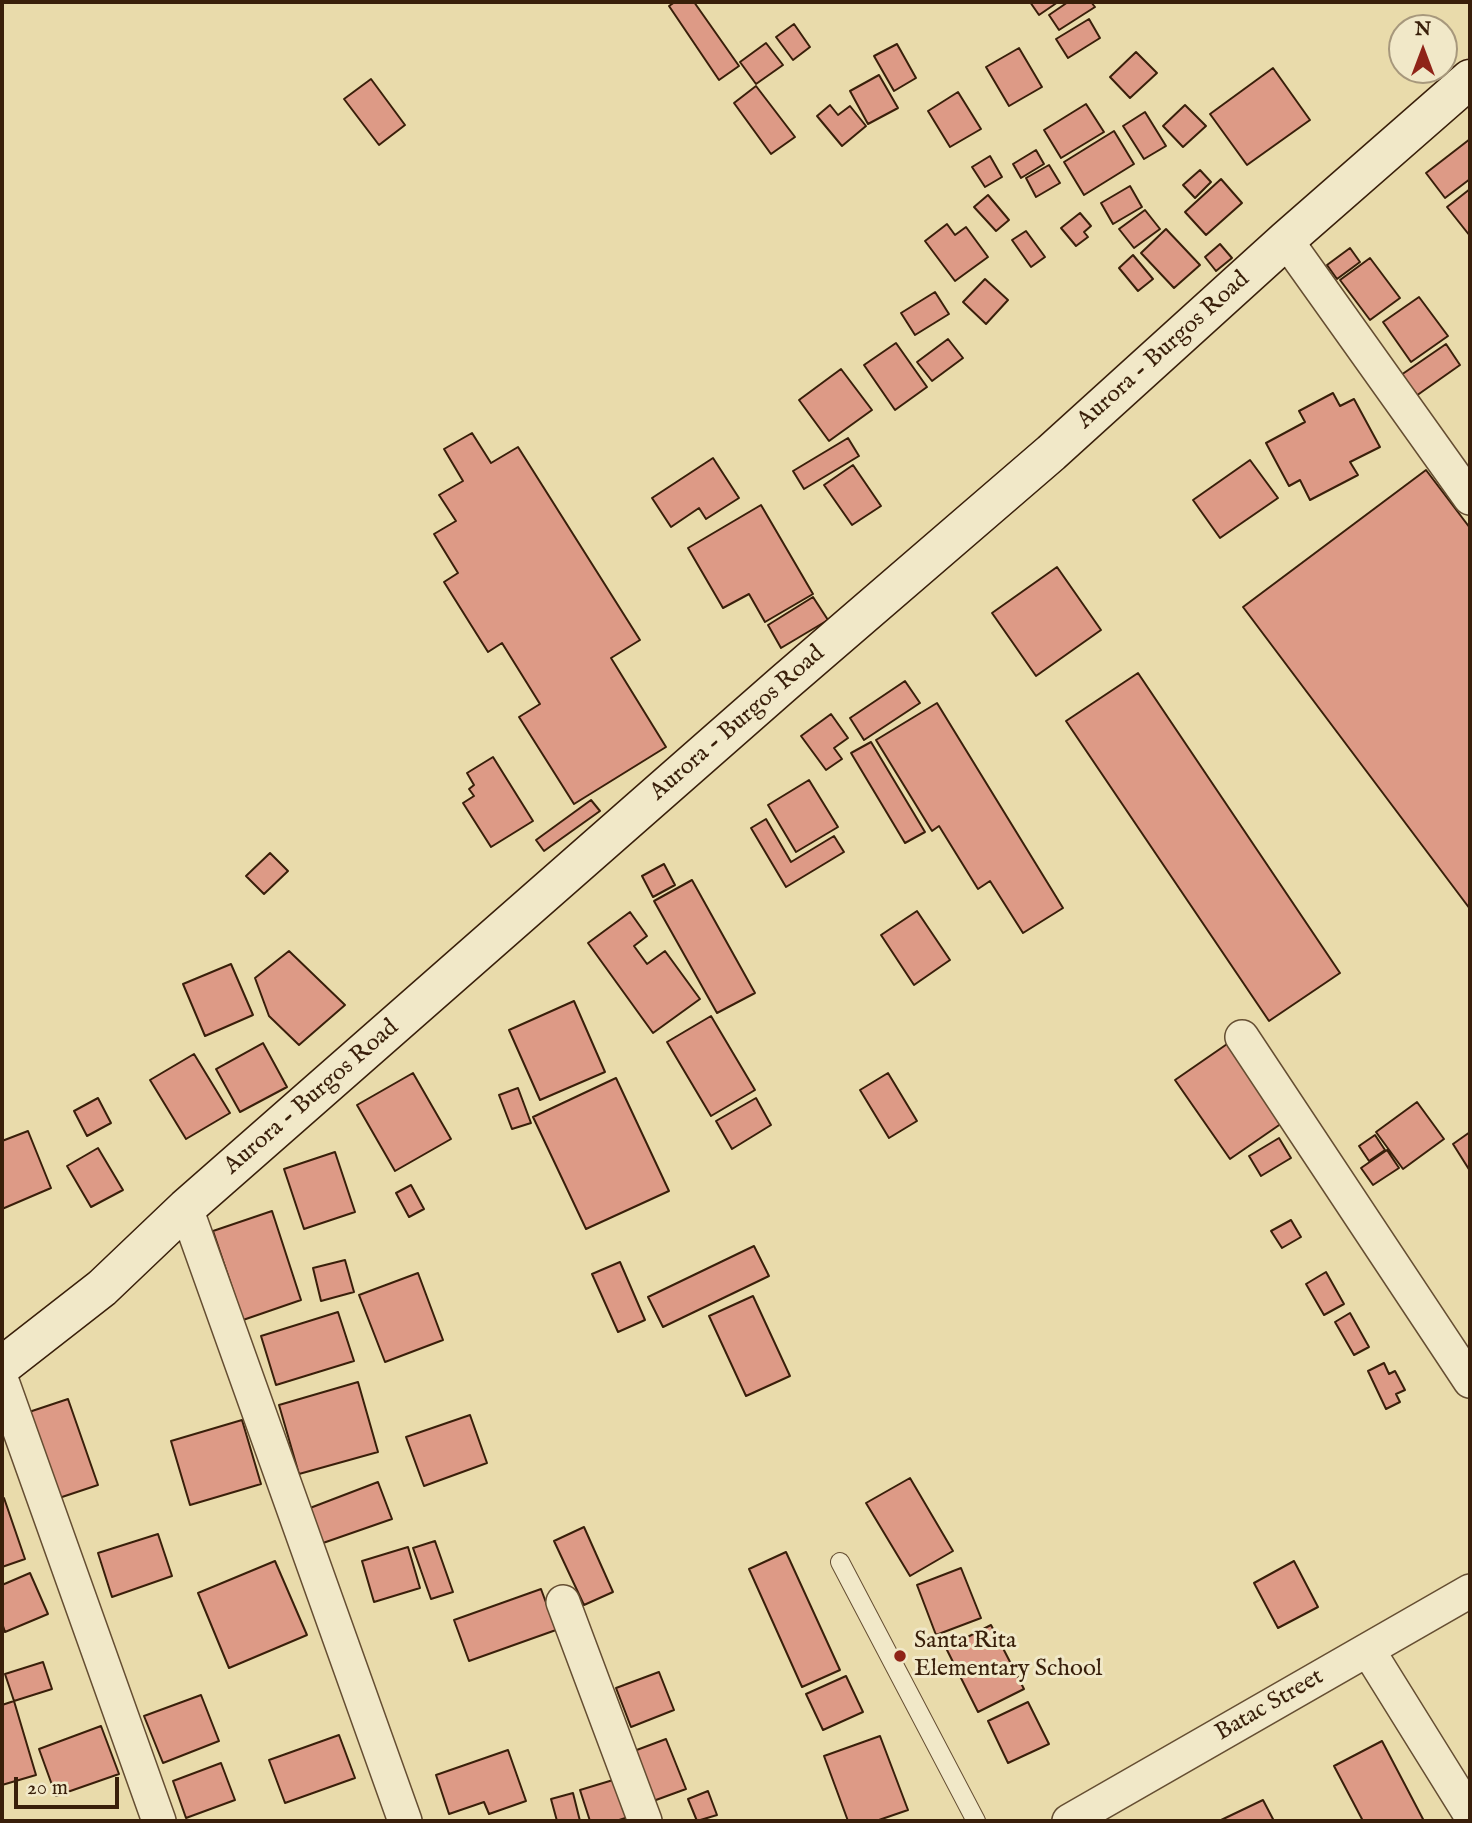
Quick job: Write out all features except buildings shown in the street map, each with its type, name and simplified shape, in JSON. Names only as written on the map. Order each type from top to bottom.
[{"type":"main road","name":"Aurora - Burgos Road","points":[[2,1366],[102,1288],[186,1208],[784,683],[1051,453],[1286,240],[1470,79]]},
{"type":"street","points":[[1286,240],[1470,498]]},
{"type":"street","points":[[1242,1037],[1470,1381]]},
{"type":"street","points":[[186,1208],[405,1821]]},
{"type":"street","points":[[2,1381],[159,1821]]},
{"type":"street","name":"Batac Street","points":[[1069,1821],[1470,1591]]},
{"type":"street","points":[[563,1602],[645,1821]]},
{"type":"street","points":[[1368,1650],[1470,1814]]},
{"type":"lane","points":[[840,1562],[976,1821]]},
{"type":"place","name":"Santa Rita Elementary School","points":[[900,1656]]}]
